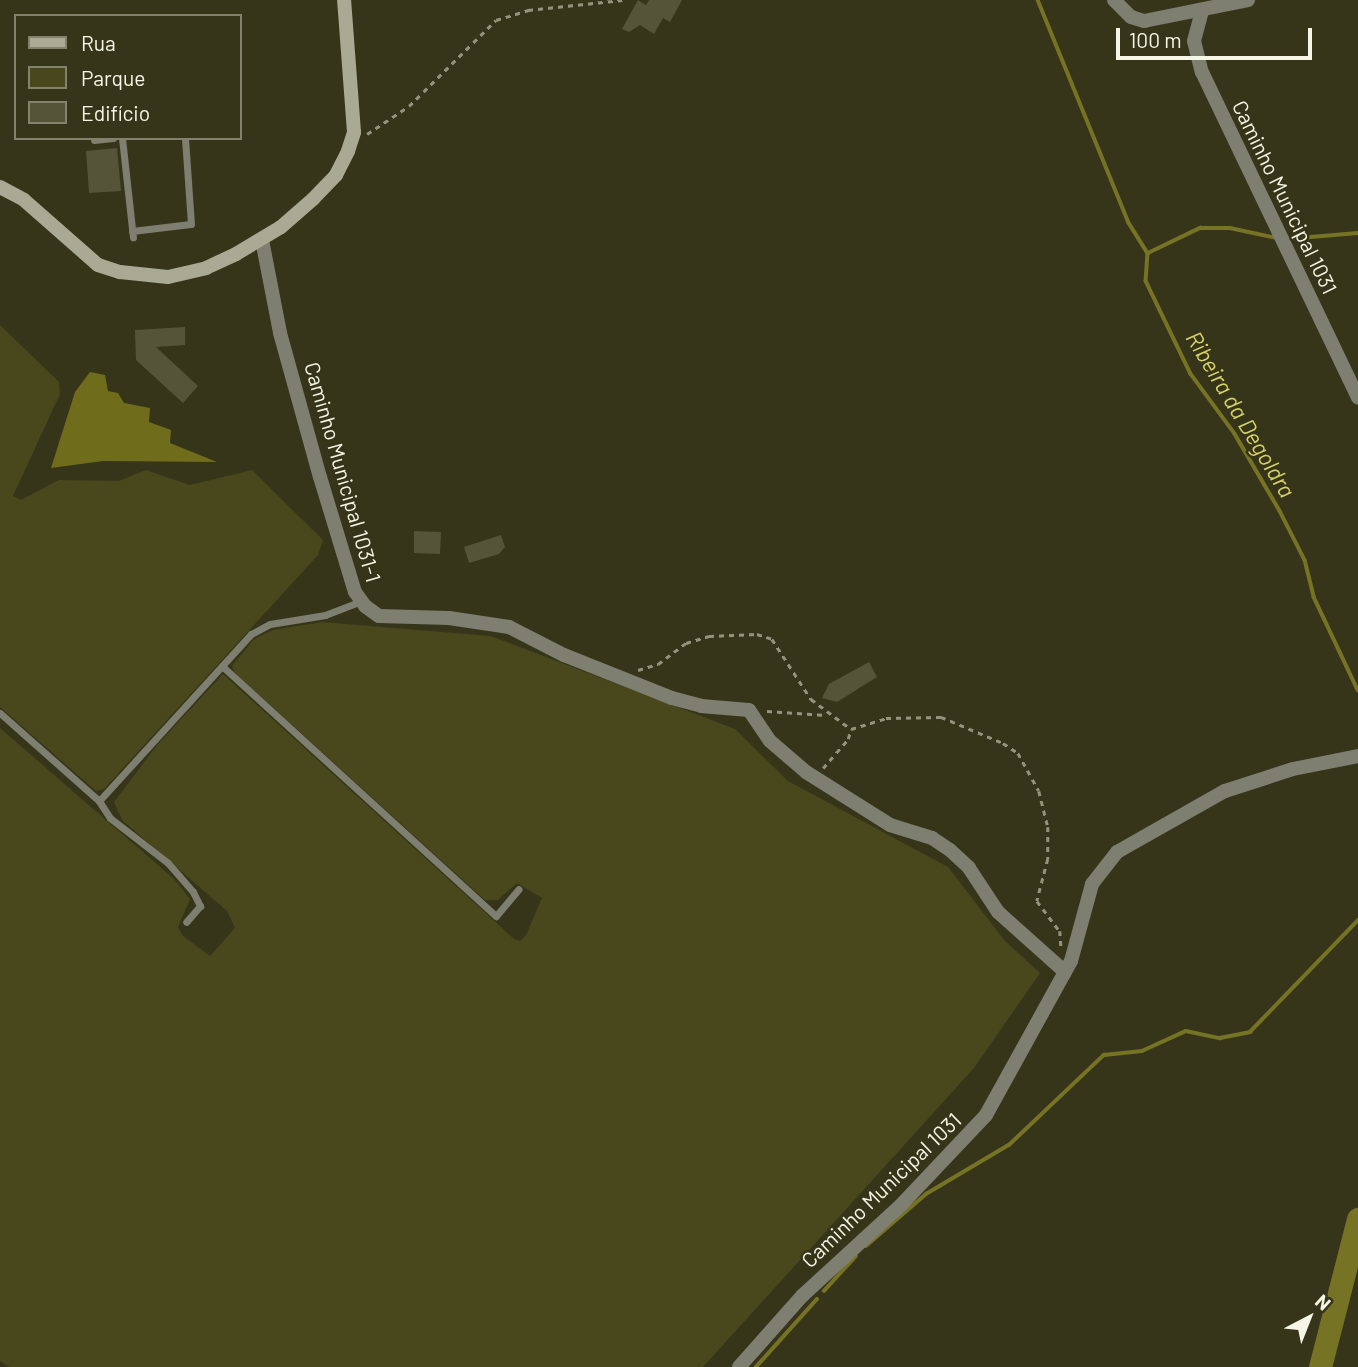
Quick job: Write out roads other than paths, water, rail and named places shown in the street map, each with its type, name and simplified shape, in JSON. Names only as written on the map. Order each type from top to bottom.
[{"type":"main road","points":[[0,187],[24,200],[98,265],[137,276],[188,274],[262,240],[313,199],[336,175],[348,150],[354,132],[344,0]]},
{"type":"street","points":[[1114,0],[1130,17],[1144,21],[1248,0]]},
{"type":"street","name":"Caminho Municipal 1031","points":[[1202,11],[1194,41],[1202,72],[1358,397]]},
{"type":"street","name":"Caminho Municipal 1031-1","points":[[262,240],[280,333],[355,592],[361,601],[379,616],[450,618],[509,627],[615,675],[701,706],[749,710],[770,741],[806,772],[890,825],[933,838],[950,850],[969,868],[998,912],[1066,970]]},
{"type":"street","name":"Caminho Municipal 1031","points":[[739,1367],[802,1296],[975,1130],[1066,970],[1082,934],[1091,884],[1132,841],[1225,791],[1293,769],[1358,756]]},
{"type":"lane","points":[[122,140],[133,234],[191,224],[185,140]]},
{"type":"lane","points":[[99,801],[251,634],[270,624],[325,615],[361,601]]},
{"type":"lane","points":[[222,666],[496,916],[519,889]]},
{"type":"lane","points":[[0,713],[99,801],[110,818],[168,863],[193,892],[200,906],[187,922]]},
{"type":"waterway","name":"Ribeira da Degoldra","points":[[1038,0],[1129,223],[1148,253],[1146,281],[1191,374],[1235,434],[1280,511],[1305,560],[1314,597],[1358,690]]},
{"type":"waterway","points":[[1148,253],[1200,228],[1230,228],[1277,238]]},
{"type":"waterway","points":[[1287,239],[1358,233]]},
{"type":"waterway","points":[[866,1246],[926,1194],[1009,1145],[1104,1055],[1142,1051],[1186,1031],[1220,1038],[1250,1032],[1358,920]]},
{"type":"waterway","points":[[1320,1367],[1358,1219]]},
{"type":"waterway","points":[[824,1291],[856,1256]]},
{"type":"waterway","points":[[756,1367],[817,1299]]}]
